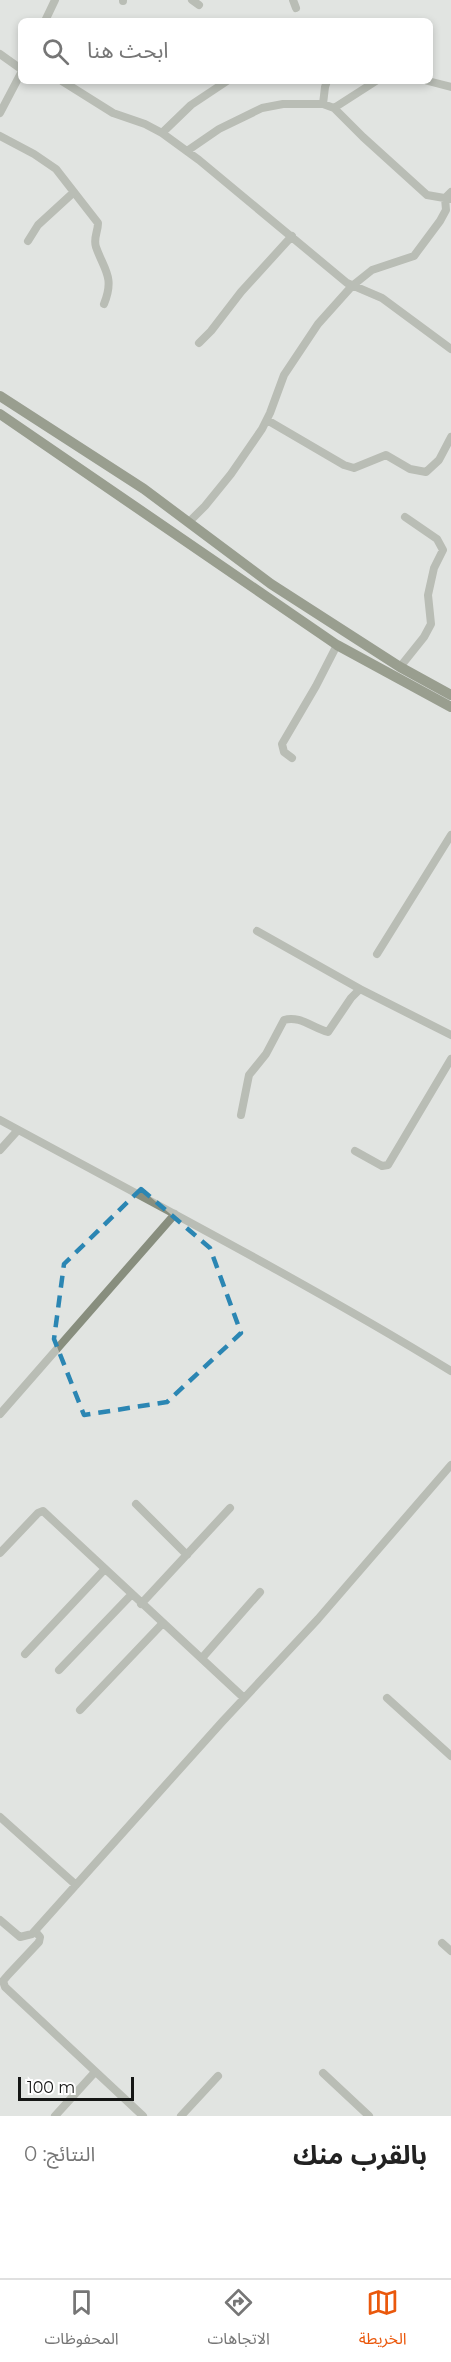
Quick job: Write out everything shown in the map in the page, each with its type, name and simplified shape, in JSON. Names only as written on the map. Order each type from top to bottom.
[{"type":"main road","points":[[0,396],[103,461],[271,584],[400,667],[451,695]]},
{"type":"main road","points":[[0,414],[337,645],[451,707]]},
{"type":"street","points":[[46,18],[55,0]]},
{"type":"street","points":[[0,54],[18,69]]},
{"type":"street","points":[[0,113],[18,77]]},
{"type":"street","points":[[433,82],[451,87]]},
{"type":"street","points":[[67,84],[113,114],[145,124],[162,133],[352,286],[382,298],[451,349]]},
{"type":"street","points":[[162,133],[191,105],[222,84]]},
{"type":"street","points":[[323,104],[326,84]]},
{"type":"street","points":[[334,108],[371,84]]},
{"type":"street","points":[[187,151],[219,129],[262,108],[323,104],[334,108],[427,195],[449,196],[446,210],[440,221],[414,256],[380,266],[352,286],[318,324],[280,383],[267,420],[231,474],[189,522]]},
{"type":"street","points":[[0,136],[56,169],[98,223],[94,239],[110,283],[104,304]]},
{"type":"street","points":[[28,241],[38,225],[74,192]]},
{"type":"street","points":[[199,343],[292,236]]},
{"type":"street","points":[[267,420],[344,465],[354,468],[386,455],[410,469],[426,472],[439,460],[451,436]]},
{"type":"street","points":[[400,667],[424,637],[431,624],[428,595],[434,568],[443,550],[437,539],[405,517]]},
{"type":"street","points":[[292,758],[284,752],[282,744],[337,645]]},
{"type":"street","points":[[377,954],[451,835]]},
{"type":"street","points":[[257,931],[360,989],[451,1035]]},
{"type":"street","points":[[241,1115],[249,1075],[266,1054],[284,1020],[290,1018],[303,1021],[328,1032],[351,998],[360,989]]},
{"type":"street","points":[[355,1151],[382,1167],[388,1165],[451,1059]]},
{"type":"street","points":[[0,1120],[175,1214],[392,1335],[451,1371]]},
{"type":"street","points":[[0,1150],[18,1130]]},
{"type":"street","points":[[0,1414],[175,1214]]},
{"type":"street","points":[[0,1920],[20,1937],[28,1936],[34,1931],[318,1619],[451,1465]]},
{"type":"street","points":[[135,1504],[187,1555]]},
{"type":"street","points":[[141,1604],[230,1508]]},
{"type":"street","points":[[0,1553],[38,1513],[43,1511],[244,1698]]},
{"type":"street","points":[[25,1654],[104,1570]]},
{"type":"street","points":[[202,1658],[260,1592]]},
{"type":"street","points":[[59,1670],[131,1595]]},
{"type":"street","points":[[80,1710],[162,1624]]},
{"type":"street","points":[[387,1698],[451,1756]]},
{"type":"street","points":[[0,1817],[76,1885]]},
{"type":"street","points":[[34,1931],[40,1937],[39,1942],[3,1981],[5,1987],[143,2116]]},
{"type":"street","points":[[442,1943],[451,1952]]},
{"type":"street","points":[[55,2116],[95,2072]]},
{"type":"street","points":[[323,2073],[369,2116]]},
{"type":"street","points":[[181,2116],[218,2076]]},
{"type":"highlighted area","points":[[141,1189],[210,1248],[241,1333],[167,1402],[84,1415],[54,1339],[64,1264]]}]
